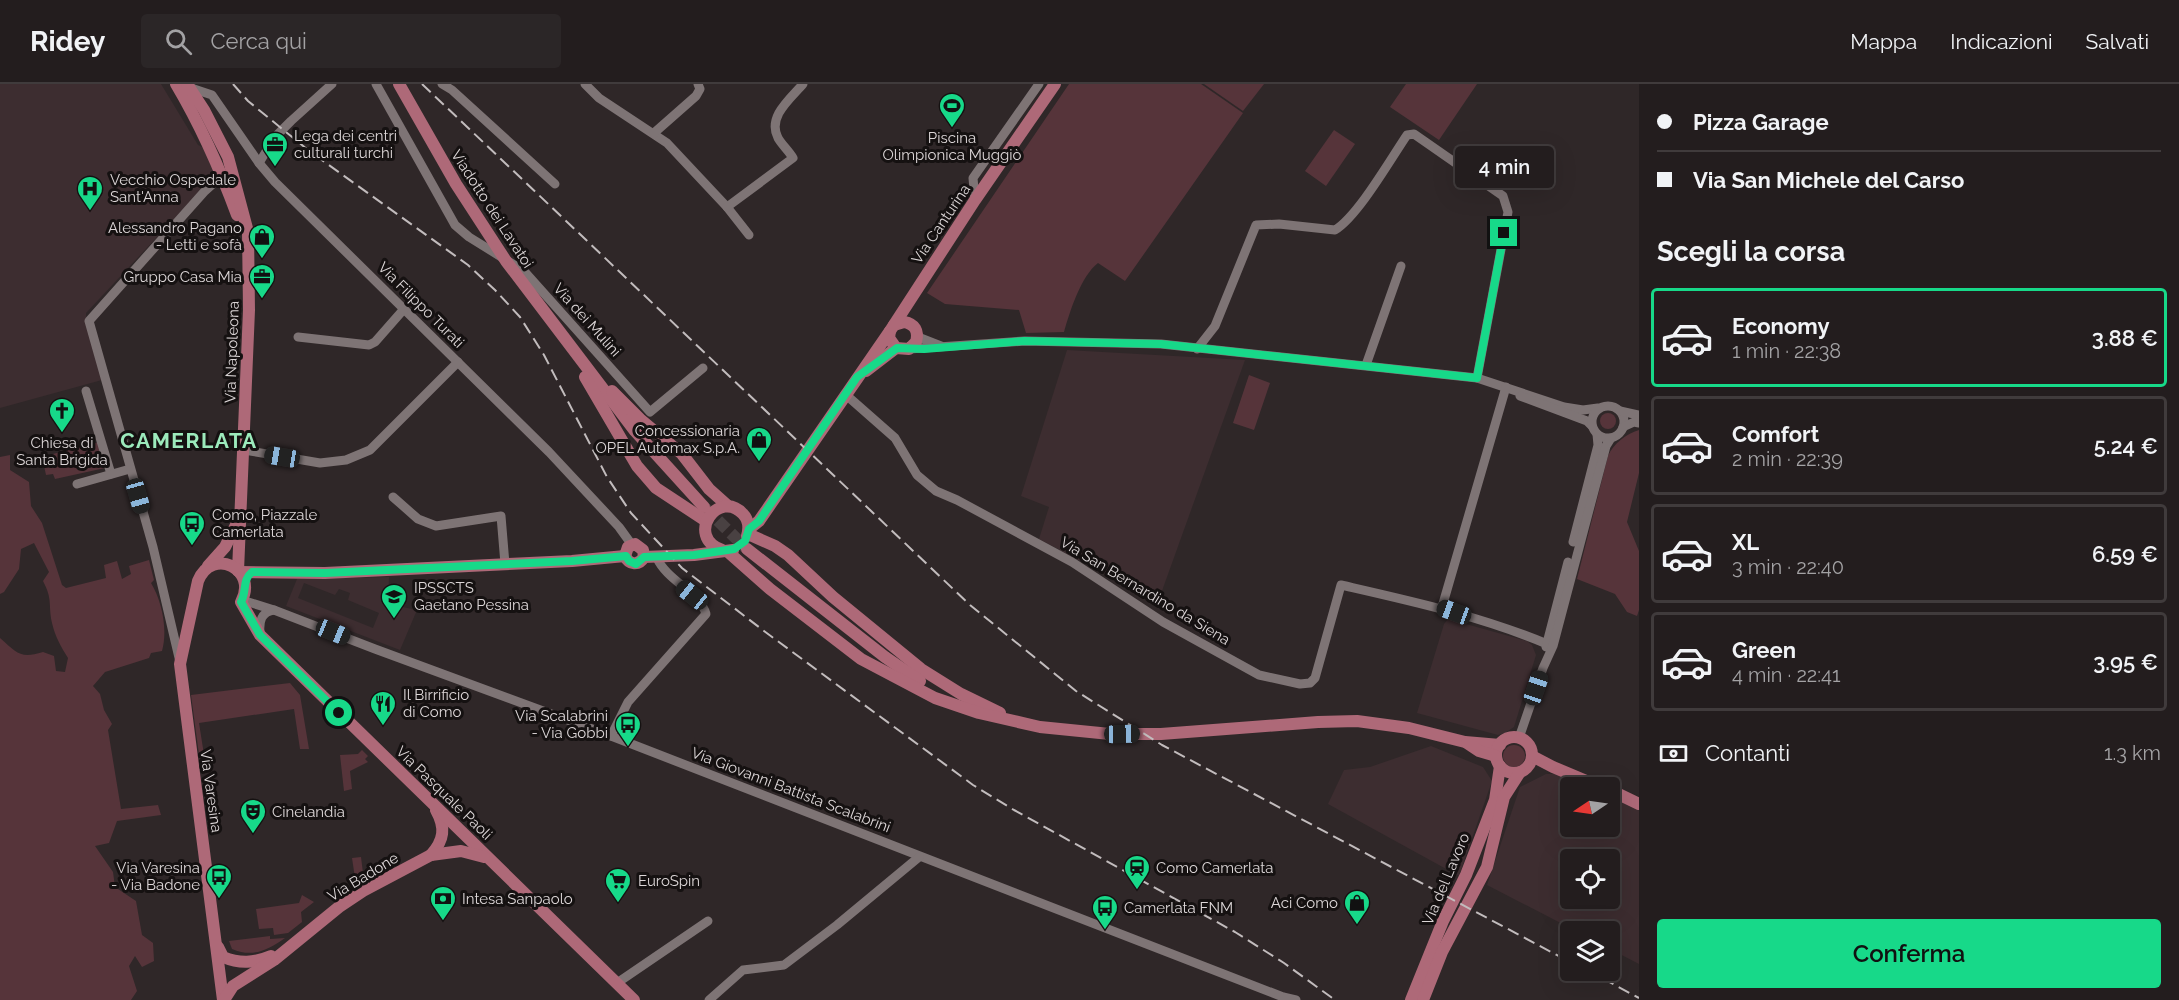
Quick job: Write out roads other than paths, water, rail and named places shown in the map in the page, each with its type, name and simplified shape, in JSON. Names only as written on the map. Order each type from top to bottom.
[{"type":"main road","name":"Via Napoleona","points":[[176,84],[202,130],[224,180],[237,215],[250,265]]},
{"type":"main road","name":"Viadotto dei Lavatoi","points":[[399,84],[456,184],[506,261],[569,344]]},
{"type":"main road","name":"Via Canturina","points":[[749,532],[759,521],[892,328],[975,200],[1055,84]]},
{"type":"main road","name":"Via Napoleona","points":[[187,85],[214,127],[228,157],[248,232],[250,265],[242,512],[242,585]]},
{"type":"main road","name":"Via Napoleona","points":[[224,180],[239,196]]},
{"type":"main road","name":"Via Canturina","points":[[909,323],[914,292]]},
{"type":"main road","points":[[899,322],[909,323],[915,327],[918,337],[916,342],[903,349],[889,338],[892,328],[899,322]]},
{"type":"main road","points":[[569,344],[640,419],[682,454],[709,489],[746,518],[749,532],[741,546],[694,555],[644,557],[634,564],[626,556],[626,549],[632,545],[642,547],[644,557]]},
{"type":"main road","points":[[569,344],[634,431],[704,507]]},
{"type":"main road","points":[[569,344],[577,364],[638,466],[656,488],[706,521]]},
{"type":"main road","name":"Via Canturina","points":[[857,377],[903,349]]},
{"type":"main road","points":[[694,555],[701,548],[706,535],[706,521],[715,510],[766,508]]},
{"type":"main road","name":"Via Napoleona","points":[[196,588],[204,570],[225,547],[242,512]]},
{"type":"main road","points":[[749,532],[788,555],[832,597],[958,701]]},
{"type":"main road","points":[[706,535],[712,545],[725,550],[770,589],[861,659],[1006,719],[1077,732],[1126,734],[1161,734],[1357,721],[1408,728],[1466,742],[1499,756],[1509,772],[1527,765],[1553,767],[1577,777]]},
{"type":"main road","points":[[747,549],[885,657],[913,676],[958,701],[1025,724]]},
{"type":"main road","points":[[204,570],[218,563],[226,564],[242,585],[325,573],[572,561],[626,556]]},
{"type":"main road","name":"Via Pasquale Paoli","points":[[242,585],[260,635],[634,1000]]},
{"type":"main road","name":"Via Varesina","points":[[196,588],[180,664],[224,1000]]},
{"type":"main road","points":[[1499,756],[1508,739],[1519,738],[1528,745],[1527,765]]},
{"type":"main road","name":"Via del Lavoro","points":[[1411,1000],[1443,921],[1466,875],[1495,801],[1499,756]]},
{"type":"main road","name":"Via del Lavoro","points":[[1424,1000],[1442,952],[1487,867],[1504,797],[1527,765]]},
{"type":"main road","points":[[1620,795],[1639,804]]},
{"type":"main road","points":[[429,800],[442,820],[444,829],[438,847],[431,855]]},
{"type":"main road","name":"Via Badone","points":[[224,1000],[233,986],[350,899],[431,855],[461,851],[491,860]]},
{"type":"main road","name":"Via Badone","points":[[216,940],[222,957],[239,962],[258,961],[284,950]]},
{"type":"street","points":[[260,163],[275,137],[332,84]]},
{"type":"street","name":"Via dei Mulini","points":[[376,84],[455,225],[469,237],[524,271],[650,412],[703,368]]},
{"type":"street","points":[[442,84],[452,90],[555,184]]},
{"type":"street","points":[[585,84],[599,98],[667,143],[727,207],[749,235]]},
{"type":"street","points":[[654,133],[696,96],[700,89],[698,84]]},
{"type":"street","points":[[727,207],[793,159],[779,139],[774,127],[778,113],[802,84]]},
{"type":"street","points":[[975,200],[974,178],[1039,84]]},
{"type":"street","name":"Via Filippo Turati","points":[[187,85],[212,96],[275,182],[582,486],[620,527],[632,545]]},
{"type":"street","points":[[1197,349],[1215,326],[1256,225],[1279,224],[1335,230],[1364,198],[1407,135],[1414,134],[1503,196],[1508,212],[1477,378]]},
{"type":"street","points":[[180,664],[153,547],[89,321],[204,192],[214,183],[224,180]]},
{"type":"street","points":[[1366,365],[1401,266]]},
{"type":"street","points":[[298,337],[369,345],[375,342],[404,309]]},
{"type":"street","points":[[918,337],[943,347]]},
{"type":"street","points":[[903,349],[1024,341],[1161,344],[1477,378],[1573,409],[1611,405],[1620,411],[1639,415]]},
{"type":"street","points":[[244,450],[320,463],[346,460],[370,450],[458,362]]},
{"type":"street","points":[[1506,387],[1532,402],[1587,421],[1605,438],[1617,435],[1623,427],[1634,422],[1639,423]]},
{"type":"street","points":[[1442,607],[1506,387]]},
{"type":"street","points":[[86,391],[111,474]]},
{"type":"street","name":"Via San Bernardino da Siena","points":[[845,394],[895,438],[917,475],[936,491],[957,500],[1088,572],[1163,622],[1259,675],[1300,684],[1310,683],[1317,676],[1341,585],[1442,607],[1510,628],[1546,644]]},
{"type":"street","points":[[1543,668],[1546,644],[1598,445],[1593,413],[1598,408]]},
{"type":"street","points":[[1620,411],[1624,417],[1623,427]]},
{"type":"street","points":[[97,427],[108,424]]},
{"type":"street","points":[[1519,738],[1553,646],[1606,446],[1611,438]]},
{"type":"street","points":[[77,484],[130,469]]},
{"type":"street","points":[[393,497],[418,519],[436,526],[501,516],[505,564]]},
{"type":"street","points":[[611,736],[628,702],[705,617],[704,607],[662,568],[660,557]]},
{"type":"street","name":"Via Giovanni Battista Scalabrini","points":[[242,585],[274,610],[611,736],[919,857],[1283,997],[1296,1000]]},
{"type":"street","points":[[260,635],[262,616],[274,610]]},
{"type":"street","points":[[709,1000],[743,970],[784,965],[919,857]]},
{"type":"street","points":[[617,983],[708,921]]},
{"type":"tunnel","points":[[705,508],[747,549]]},
{"type":"railway","points":[[233,84],[248,101],[308,150],[468,265],[495,290],[520,317],[544,355],[607,477],[631,513],[682,568],[973,785],[1235,932],[1284,963],[1335,1000]]},
{"type":"railway","points":[[422,84],[970,605],[1076,691],[1162,745],[1560,957]]},
{"type":"railway","points":[[1607,981],[1639,998]]},
{"type":"place","name":"Piscina Olimpionica Muggiò","points":[[952,129]]},
{"type":"place","name":"Lega dei centri culturali turchi","points":[[275,168]]},
{"type":"place","name":"Vecchio Ospedale Sant'Anna","points":[[90,212]]},
{"type":"place","name":"Alessandro Pagano - Letti e sofà","points":[[262,260]]},
{"type":"place","name":"Gruppo Casa Mia","points":[[262,300]]},
{"type":"place","name":"Chiesa di Santa Brigida","points":[[62,434]]},
{"type":"place","name":"Concessionaria OPEL Automax S.p.A.","points":[[759,463]]},
{"type":"place","name":"Como, Piazzale Camerlata","points":[[192,547]]},
{"type":"place","name":"IPSSCTS Gaetano Pessina","points":[[394,620]]},
{"type":"place","name":"Il Birrificio di Como","points":[[383,727]]},
{"type":"place","name":"Via Scalabrini - Via Gobbi","points":[[628,748]]},
{"type":"place","name":"Cinelandia","points":[[253,835]]},
{"type":"place","name":"Como Camerlata","points":[[1137,891]]},
{"type":"place","name":"Via Varesina - Via Badone","points":[[219,900]]},
{"type":"place","name":"EuroSpin","points":[[618,904]]},
{"type":"place","name":"Intesa Sanpaolo","points":[[443,922]]},
{"type":"place","name":"Aci Como","points":[[1357,926]]},
{"type":"place","name":"Camerlata FNM","points":[[1105,931]]},
{"type":"district","name":"CAMERLATA","points":[[189,440]]}]
